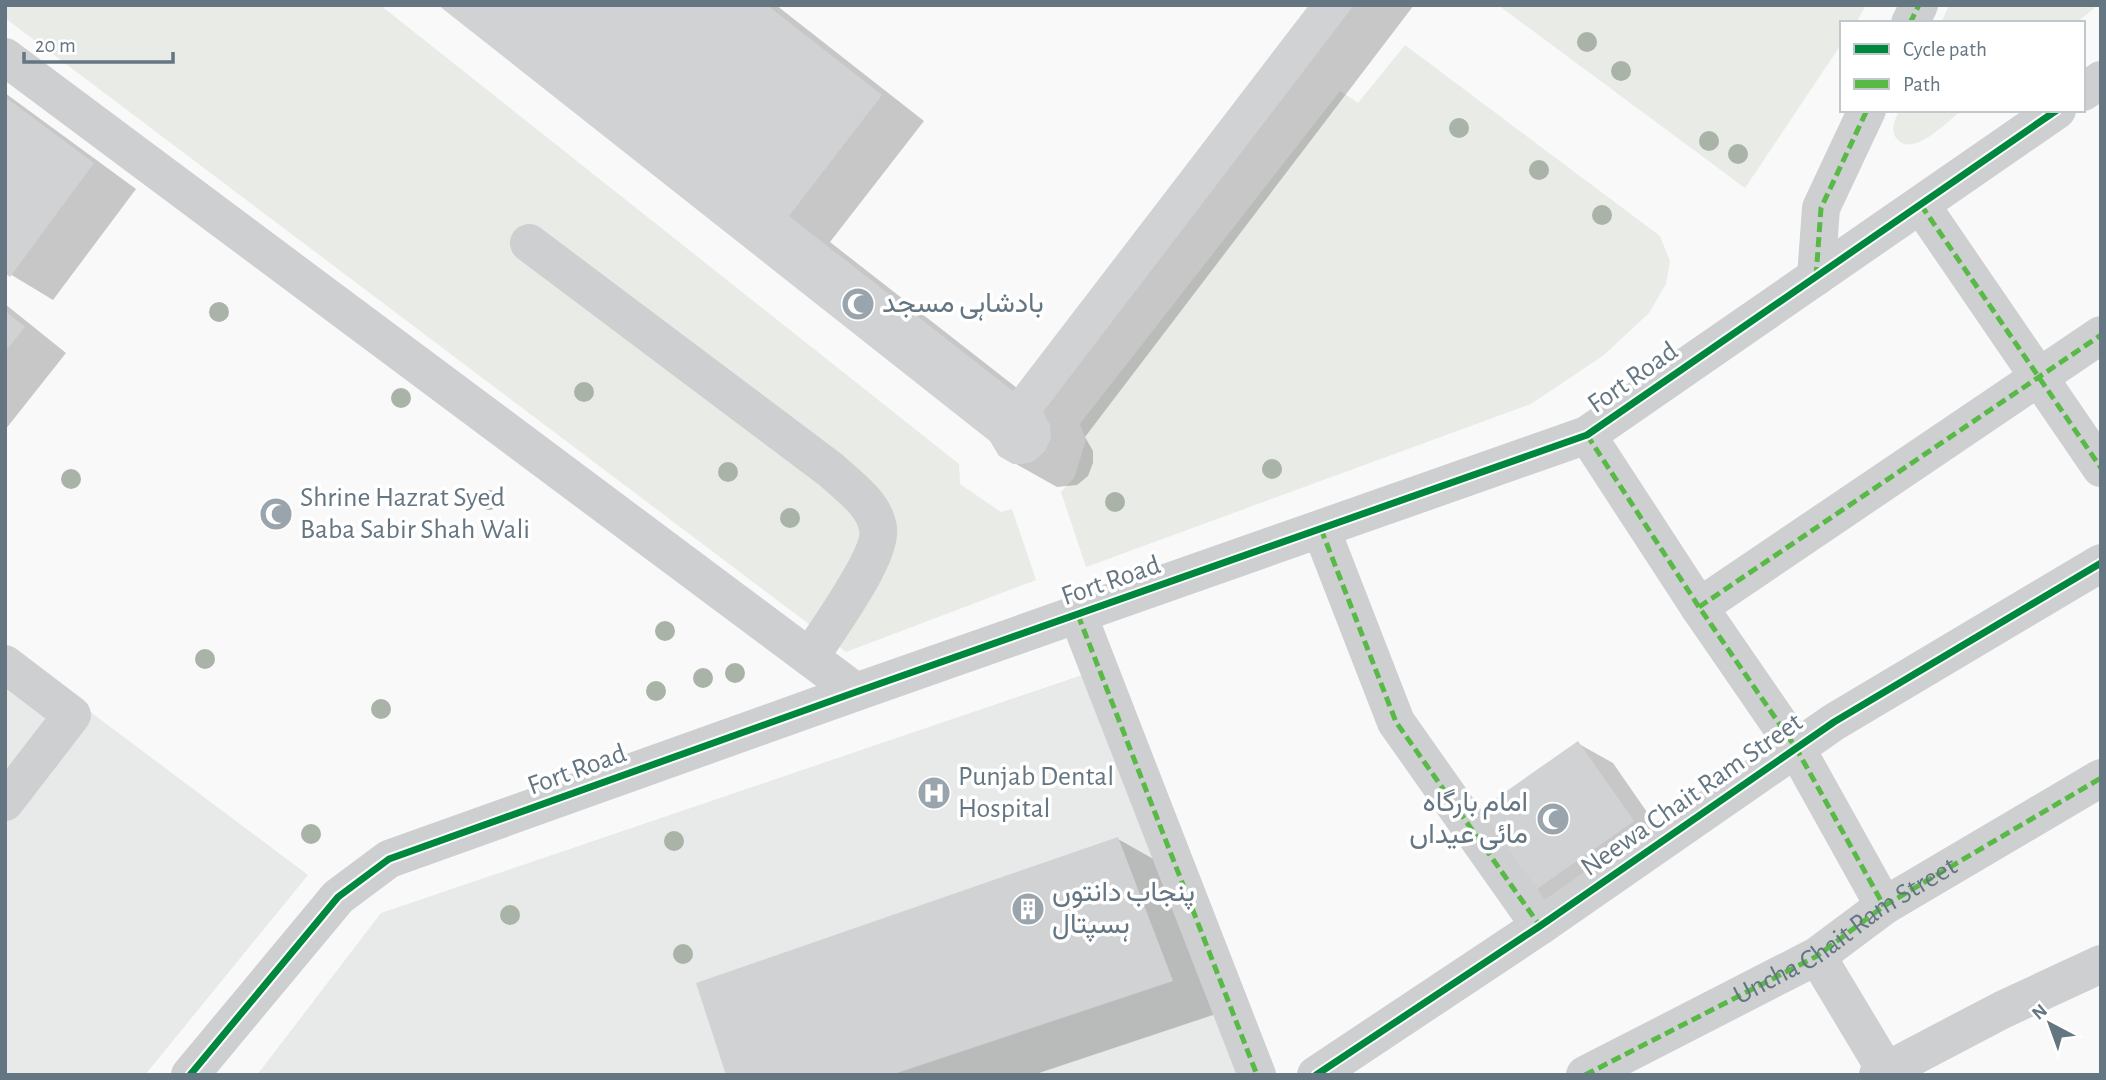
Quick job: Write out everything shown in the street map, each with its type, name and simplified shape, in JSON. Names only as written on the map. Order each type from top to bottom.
[{"type":"street","points":[[1911,21],[1919,5]]},
{"type":"street","points":[[5,57],[856,692]]},
{"type":"street","points":[[2085,91],[2101,80]]},
{"type":"street","points":[[1816,277],[1821,208],[1866,112]]},
{"type":"street","name":"Fort Road","points":[[190,1075],[338,897],[389,859],[1587,435],[2054,112]]},
{"type":"street","points":[[1921,205],[2101,468]]},
{"type":"street","points":[[529,243],[831,470],[868,505],[879,529],[869,564],[810,657]]},
{"type":"street","points":[[1699,607],[2101,335]]},
{"type":"street","points":[[1587,435],[1699,607],[1796,748],[1884,906]]},
{"type":"street","points":[[1321,529],[1396,722],[1540,926]]},
{"type":"street","name":"Neewa Chait Ram Street","points":[[1316,1075],[1540,926],[1834,722],[2101,563]]},
{"type":"street","points":[[1077,615],[1258,1075]]},
{"type":"street","points":[[5,664],[72,715],[5,802]]},
{"type":"street","name":"Uncha Chait Ram Street","points":[[1585,1075],[1817,956],[1884,906],[2101,778]]},
{"type":"street","points":[[1817,956],[1882,1073],[2002,1010],[2101,964]]},
{"type":"shaded area","points":[[5,5],[380,5],[959,464],[960,484],[1001,512],[1012,509],[1036,580],[846,652],[5,18]]},
{"type":"shaded area","points":[[1498,5],[1866,5],[1857,21],[1840,21],[1840,46],[1745,188]]},
{"type":"shaded area","points":[[1949,5],[2098,5],[2078,21],[1942,21]]},
{"type":"shaded area","points":[[1405,45],[1660,236],[1670,261],[1666,284],[1649,313],[1604,355],[1531,404],[1086,567],[1061,492],[1074,478],[1086,440],[1080,424],[1340,91],[1358,103]]},
{"type":"shaded area","points":[[1898,112],[1960,112],[1940,129],[1913,144],[1898,140],[1894,126]]},
{"type":"shaded area","points":[[5,648],[308,875],[145,1075],[5,1075]]},
{"type":"shaded area","name":"Punjab Dental Hospital","points":[[1088,673],[1239,1075],[257,1075],[381,913]]},
{"type":"building","name":"بادشاہی مسجد","points":[[438,5],[767,5],[882,95],[789,216],[1013,391],[1309,5],[1354,5],[1043,412],[1050,425],[1051,438],[1045,451],[1034,461],[1013,464],[999,456],[990,441]]},
{"type":"building","points":[[5,97],[94,163],[10,277],[5,273]]},
{"type":"building","points":[[5,311],[25,327],[5,352]]},
{"type":"building","name":"امام بارگاہ مائی عیداں","points":[[1578,741],[1634,821],[1527,896],[1471,816]]},
{"type":"building","name":"پنجاب دانتوں ہسپتال","points":[[1118,837],[1173,981],[891,1075],[726,1075],[696,983]]},
{"type":"marked path","points":[[1911,21],[1919,5]]},
{"type":"marked path","points":[[1816,277],[1821,208],[1866,112]]},
{"type":"marked path","points":[[1921,205],[2101,468]]},
{"type":"marked path","points":[[1699,607],[2101,335]]},
{"type":"marked path","points":[[1587,435],[1699,607],[1796,748],[1884,906]]},
{"type":"marked path","points":[[1321,529],[1396,722],[1540,926]]},
{"type":"marked path","points":[[1078,615],[1257,1075]]},
{"type":"marked path","points":[[1585,1075],[1817,956],[1884,906],[2101,778]]},
{"type":"cycle path","points":[[190,1075],[338,897],[389,859],[1587,435],[2054,112]]},
{"type":"cycle path","points":[[1316,1075],[1540,926],[1834,722],[2101,563]]},
{"type":"place","name":"بادشاہی مسجد","points":[[858,304]]},
{"type":"place","name":"Shrine Hazrat Syed Baba Sabir Shah Wali","points":[[276,514]]},
{"type":"place","name":"Punjab Dental Hospital","points":[[934,793]]},
{"type":"place","name":"امام بارگاہ مائی عیداں","points":[[1553,819]]},
{"type":"place","name":"پنجاب دانتوں ہسپتال","points":[[1028,909]]}]
